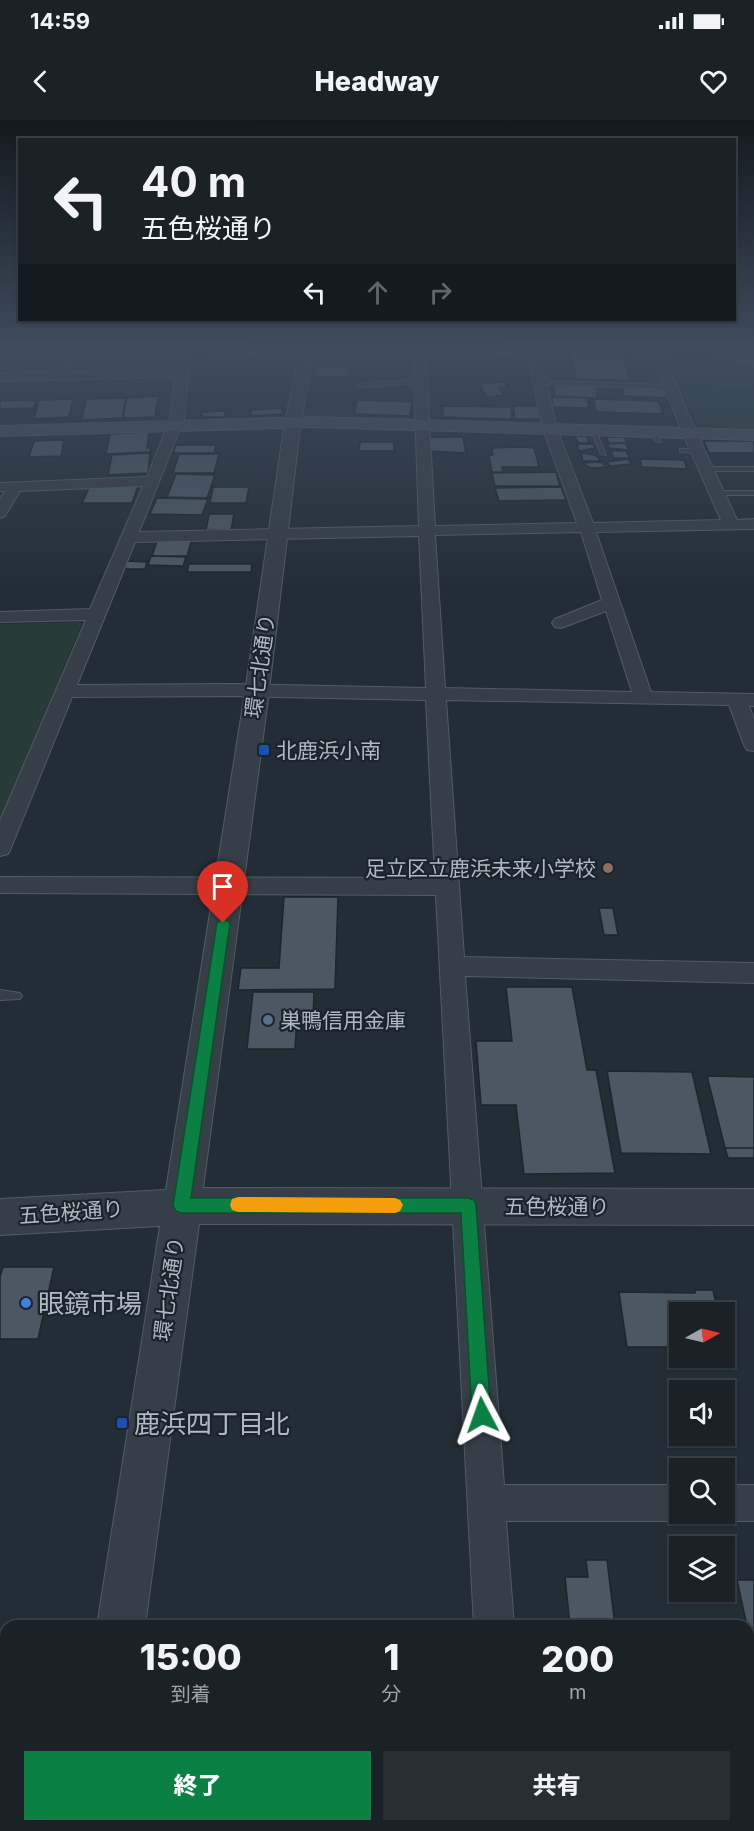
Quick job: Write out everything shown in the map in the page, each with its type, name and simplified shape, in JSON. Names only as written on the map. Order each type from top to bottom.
[{"type":"main road","points":[[0,431],[92,428]]},
{"type":"main road","points":[[513,428],[593,430],[657,437],[690,434],[754,435]]},
{"type":"street","points":[[0,848],[99,614],[174,428]]},
{"type":"street","name":"環七北通り","points":[[122,1620],[257,691],[292,428]]},
{"type":"street","points":[[421,428],[447,887],[494,1620]]},
{"type":"street","points":[[688,428],[731,524]]},
{"type":"street","points":[[550,429],[587,528],[644,699]]},
{"type":"street","points":[[0,513],[7,486],[153,481]]},
{"type":"street","points":[[130,537],[754,524]]},
{"type":"street","points":[[561,623],[612,602]]},
{"type":"street","points":[[0,617],[99,614]]},
{"type":"street","points":[[66,691],[257,691],[745,700],[754,745]]},
{"type":"street","points":[[0,885],[447,887]]},
{"type":"street","points":[[452,966],[754,973]]},
{"type":"street","name":"五色桜通り","points":[[0,1216],[181,1206],[754,1207]]},
{"type":"street","points":[[488,1503],[669,1503]]},
{"type":"street","points":[[735,1503],[754,1503]]},
{"type":"lane","points":[[593,430],[604,454]]},
{"type":"lane","points":[[682,450],[698,451]]},
{"type":"lane","points":[[706,469],[754,469]]},
{"type":"lane","points":[[717,493],[754,493]]},
{"type":"lane","points":[[0,995],[16,996]]},
{"type":"green space","points":[[79,622],[82,624],[0,820],[0,624]]},
{"type":"building","points":[[149,432],[147,448],[151,448],[150,452],[106,454],[110,434]]},
{"type":"building","points":[[574,436],[587,436],[589,443],[579,443]]},
{"type":"building","points":[[427,437],[463,437],[466,453],[428,451]]},
{"type":"building","points":[[606,437],[624,437],[627,443],[609,443]]},
{"type":"building","points":[[64,440],[61,456],[29,457],[34,441]]},
{"type":"building","points":[[704,441],[754,441],[754,453],[709,453]]},
{"type":"building","points":[[360,442],[394,442],[394,451],[359,451]]},
{"type":"building","points":[[625,443],[629,450],[610,448],[608,444]]},
{"type":"building","points":[[577,444],[593,444],[595,448],[579,451]]},
{"type":"building","points":[[176,445],[216,445],[214,453],[173,453]]},
{"type":"building","points":[[492,448],[534,448],[539,467],[502,467],[503,472],[492,472],[489,455],[493,455]]},
{"type":"building","points":[[611,451],[626,451],[630,458],[614,458]]},
{"type":"building","points":[[150,453],[148,473],[108,475],[112,455]]},
{"type":"building","points":[[581,453],[594,455],[600,461],[583,461]]},
{"type":"building","points":[[179,454],[219,454],[214,473],[173,473]]},
{"type":"building","points":[[628,459],[632,464],[610,466],[607,462]]},
{"type":"building","points":[[640,459],[684,460],[687,469],[642,467]]},
{"type":"building","points":[[601,462],[607,467],[591,468],[582,463]]},
{"type":"building","points":[[556,472],[560,486],[495,486],[492,473]]},
{"type":"building","points":[[176,474],[215,475],[207,498],[167,497]]},
{"type":"building","points":[[90,486],[138,486],[132,503],[82,503]]},
{"type":"building","points":[[213,487],[249,487],[246,503],[210,503]]},
{"type":"building","points":[[561,487],[566,500],[499,501],[495,488]]},
{"type":"building","points":[[157,498],[208,499],[202,515],[150,514]]},
{"type":"building","points":[[209,514],[234,514],[231,530],[206,530]]},
{"type":"building","points":[[158,538],[192,539],[187,556],[152,556]]},
{"type":"building","points":[[151,556],[186,557],[183,566],[148,565]]},
{"type":"building","points":[[127,561],[147,562],[145,569],[125,569]]},
{"type":"building","points":[[189,564],[252,564],[251,572],[187,572]]},
{"type":"building","points":[[284,897],[338,897],[335,989],[238,990],[241,968],[279,968]]},
{"type":"building","points":[[599,908],[613,908],[618,935],[604,935]]},
{"type":"building","points":[[506,987],[572,987],[587,1070],[596,1070],[615,1173],[524,1174],[516,1105],[481,1105],[476,1041],[512,1041]]},
{"type":"building","points":[[253,992],[314,992],[313,1019],[297,1018],[295,1049],[247,1049]]},
{"type":"building","points":[[607,1071],[692,1072],[711,1154],[621,1153]]},
{"type":"building","points":[[707,1076],[754,1077],[754,1148],[725,1148]]},
{"type":"building","points":[[725,1148],[754,1148],[754,1158],[728,1158]]},
{"type":"building","points":[[3,1267],[54,1267],[38,1339],[0,1339],[0,1277]]},
{"type":"building","points":[[695,1290],[713,1290],[716,1302],[669,1302],[669,1347],[627,1347],[619,1292],[695,1293]]},
{"type":"building","points":[[586,1560],[607,1560],[614,1620],[569,1620],[565,1577],[588,1577]]},
{"type":"building","points":[[737,1580],[754,1580],[754,1620],[746,1620]]},
{"type":"slow traffic","points":[[238,1205],[395,1205]]},
{"type":"place","name":"北鹿浜小南","points":[[264,750]]},
{"type":"place","name":"足立区立鹿浜未来小学校","points":[[608,868]]},
{"type":"place","name":"巣鴨信用金庫","points":[[268,1020]]},
{"type":"place","name":"眼鏡市場","points":[[26,1303]]},
{"type":"place","name":"鹿浜四丁目北","points":[[122,1423]]},
{"type":"route","points":[[223,923],[181,1206],[468,1205],[482,1415]]}]
